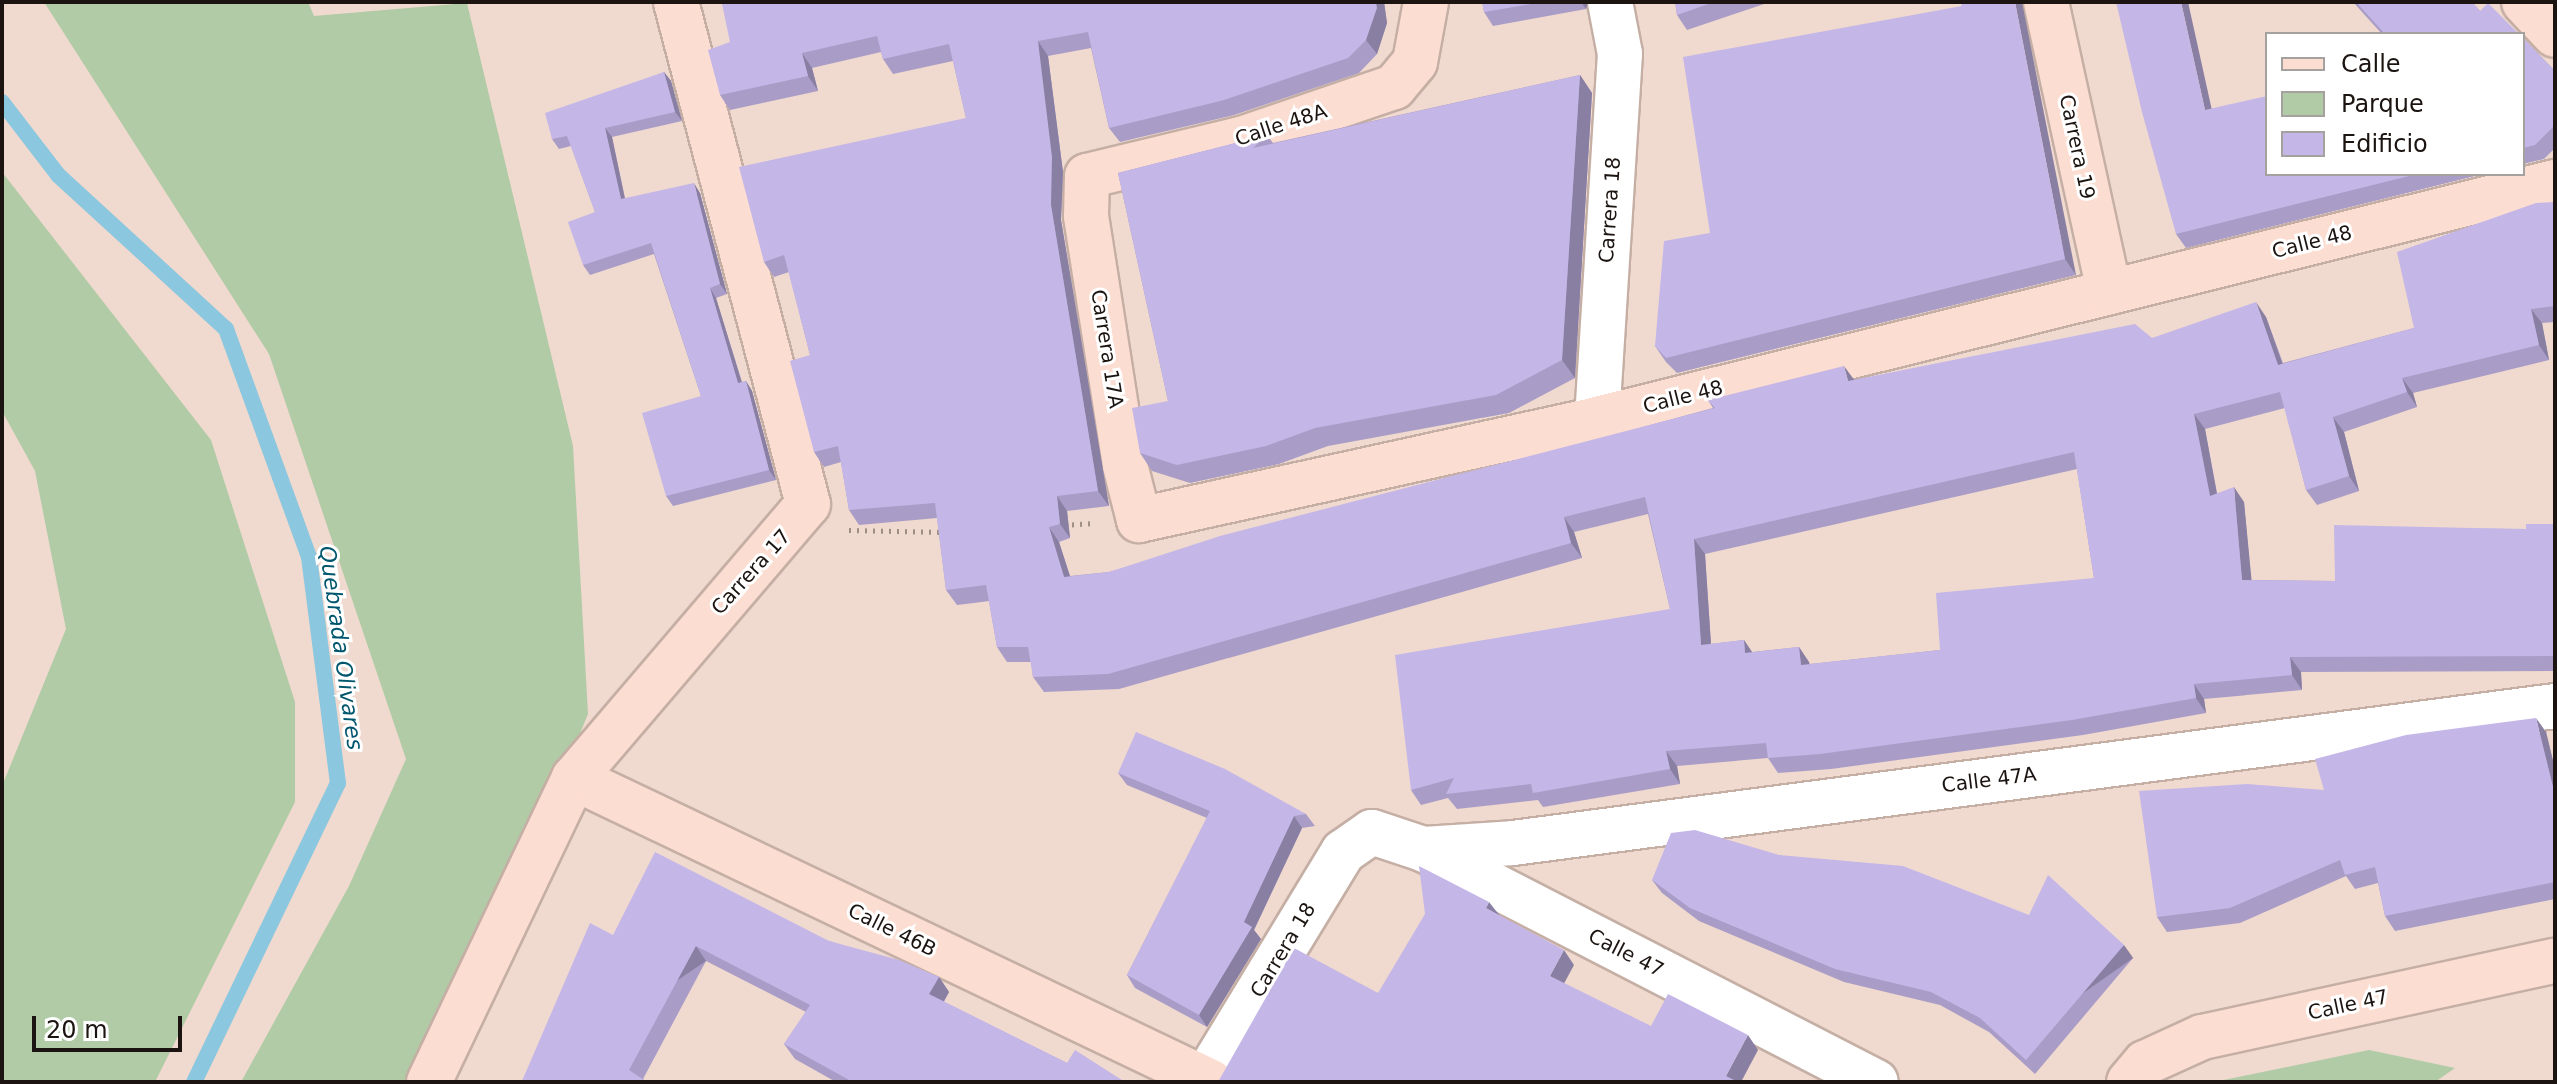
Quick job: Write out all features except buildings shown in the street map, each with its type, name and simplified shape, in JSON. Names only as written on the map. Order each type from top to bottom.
[{"type":"street","name":"Carrera 17","points":[[429,1082],[574,778],[773,543],[800,518],[808,504],[676,2]]},
{"type":"street","name":"Carrera 18","points":[[1597,419],[1620,54],[1610,2]]},
{"type":"street","name":"Carrera 19","points":[[2046,2],[2109,292]]},
{"type":"street","points":[[2524,2],[2555,35]]},
{"type":"street","name":"Calle 48A","points":[[1087,176],[1241,139],[1394,87],[1415,62],[1427,8]]},
{"type":"street","name":"Carrera 17A","points":[[1087,176],[1086,216],[1125,465],[1139,520]]},
{"type":"street","name":"Calle 48","points":[[1139,520],[1597,419],[2555,182]]},
{"type":"street","name":"Calle 47A","points":[[1423,849],[1513,843],[2555,706]]},
{"type":"street","name":"Calle 46B","points":[[574,778],[1208,1080]]},
{"type":"street","name":"Carrera 18","points":[[1208,1080],[1343,852],[1372,832]]},
{"type":"street","name":"Calle 47","points":[[1372,832],[1423,849],[1876,1082]]},
{"type":"street","name":"Calle 47","points":[[2137,1073],[2202,1037],[2555,961]]},
{"type":"path","points":[[800,518],[863,533],[948,532]]},
{"type":"path","points":[[1059,525],[1139,520]]},
{"type":"green space","points":[[44,2],[308,2],[314,16],[467,3],[573,446],[588,714],[544,821],[423,1082],[241,1082],[349,886],[406,759],[269,354]]},
{"type":"green space","points":[[2,172],[211,440],[295,702],[295,802],[155,1082],[2,1082],[2,786],[66,629],[35,471],[2,411]]},
{"type":"green space","points":[[2369,1050],[2455,1068],[2435,1082],[2214,1082]]},
{"type":"waterway","name":"Quebrada Olivares","points":[[2,102],[58,175],[226,329],[309,557],[338,783],[194,1082]]}]
